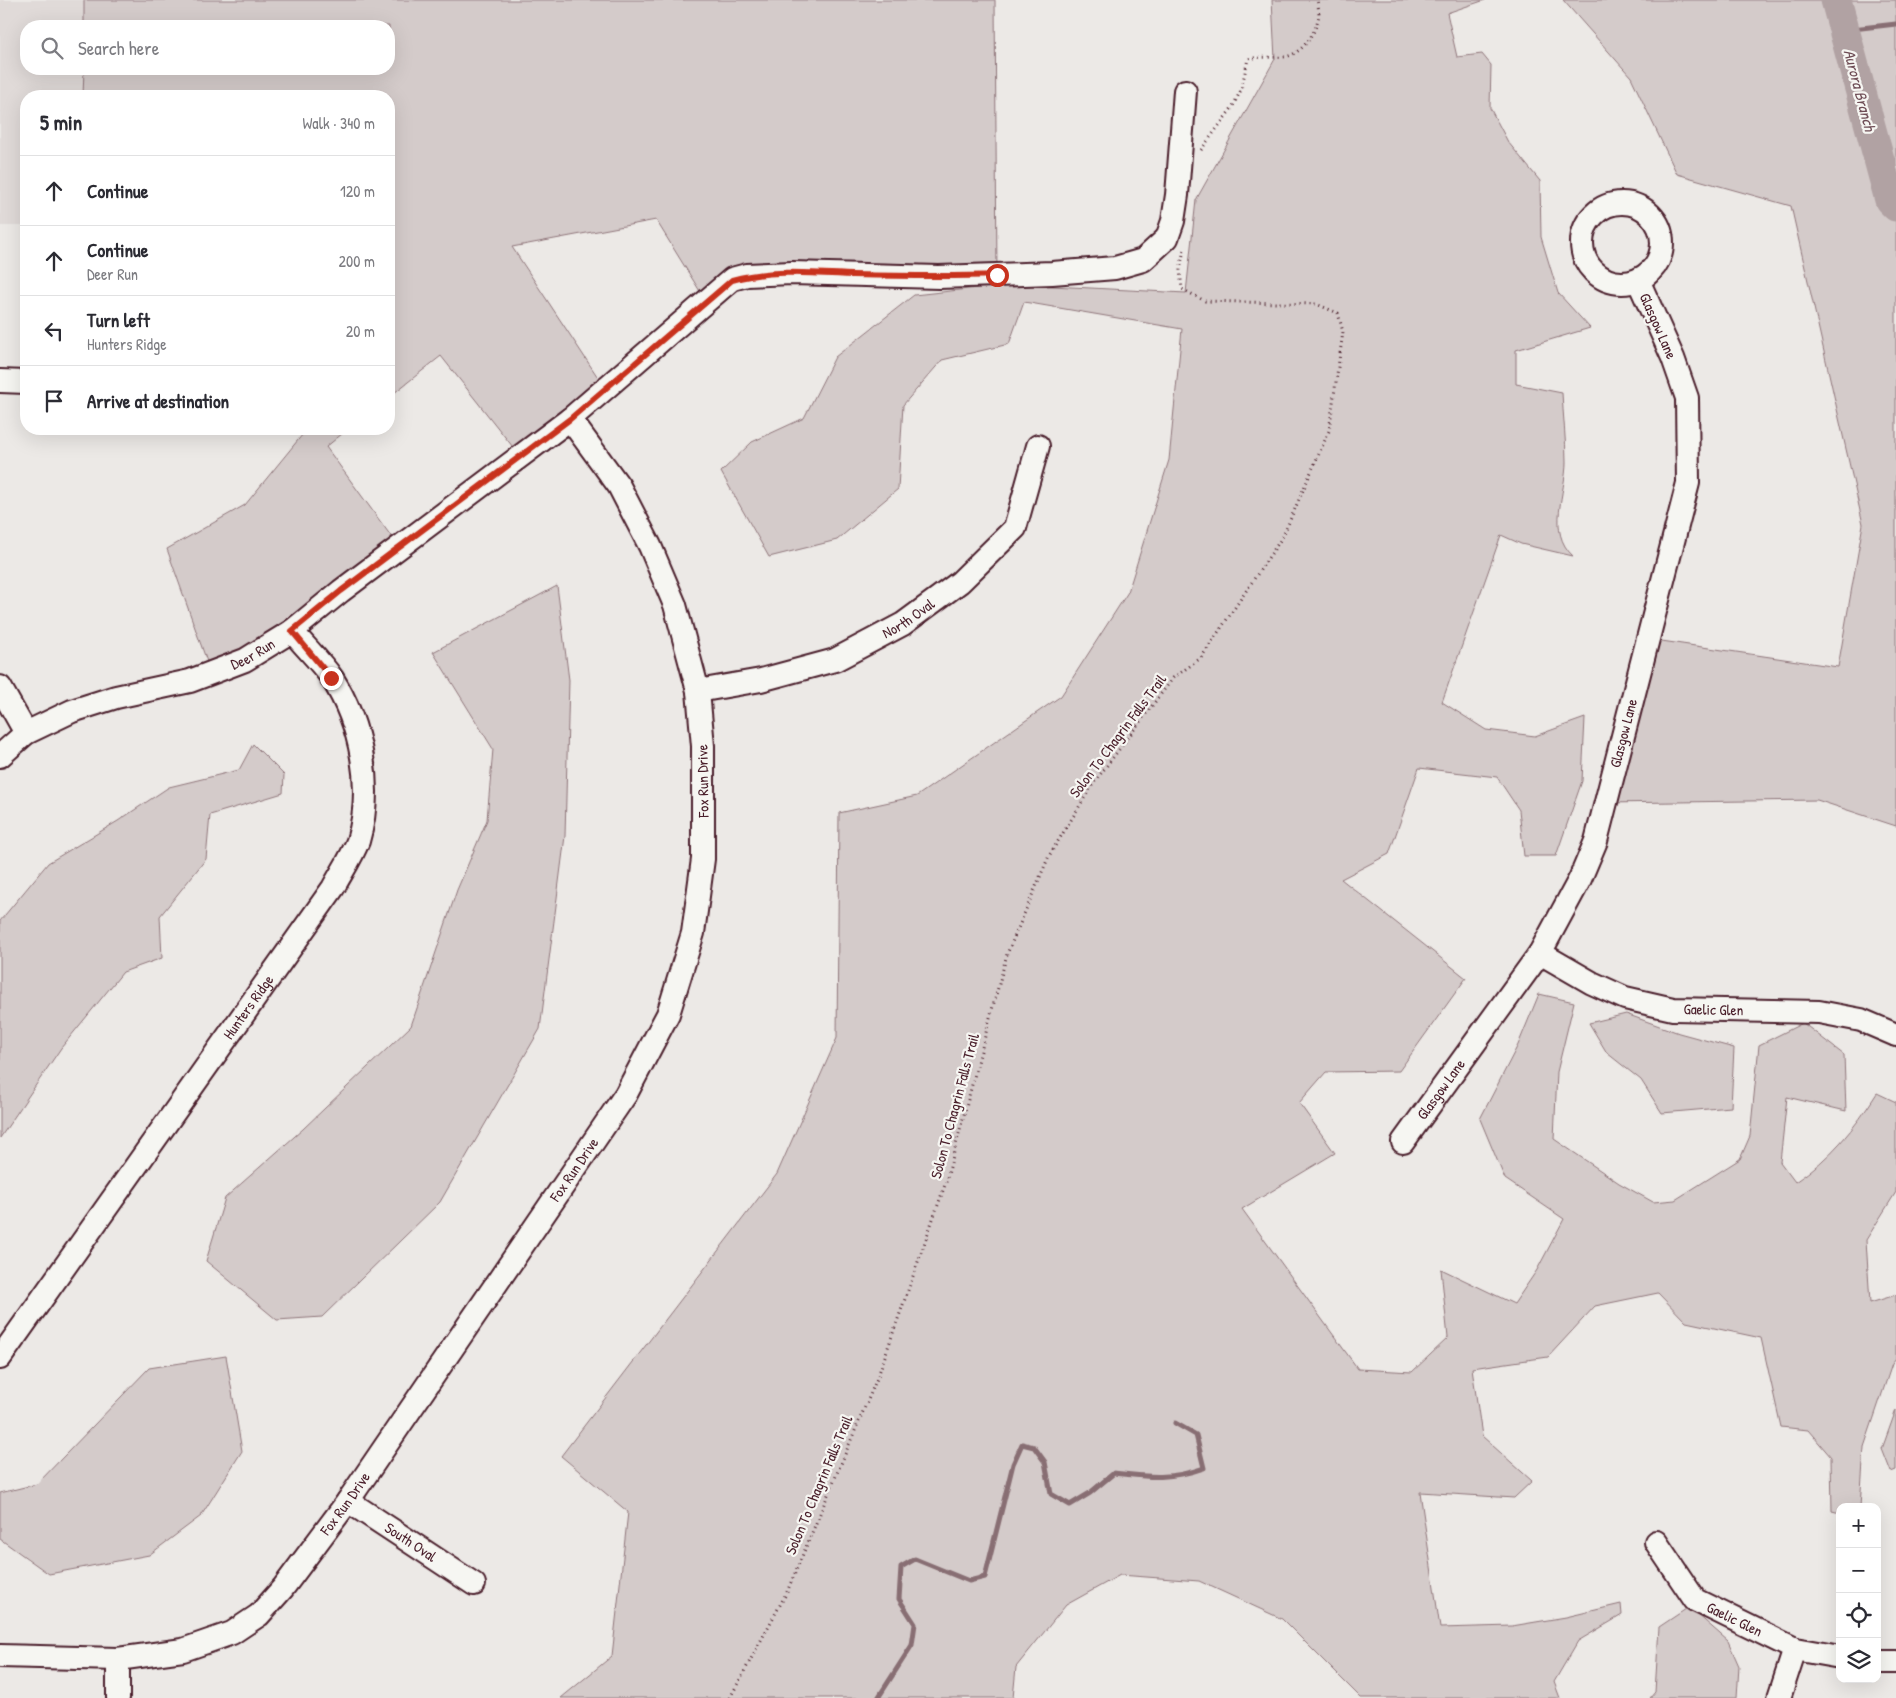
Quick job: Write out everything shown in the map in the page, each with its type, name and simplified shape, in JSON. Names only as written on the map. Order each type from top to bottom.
[{"type":"street","name":"Deer Run","points":[[0,756],[26,733],[72,711],[116,696],[190,681],[245,660],[292,631],[341,591],[570,419],[732,280],[747,275],[792,273],[939,277],[1052,273],[1115,268],[1143,260],[1167,238],[1173,222],[1177,195],[1185,91]]},
{"type":"street","name":"Glasgow Lane","points":[[1403,1142],[1540,953],[1580,879],[1596,841],[1688,483],[1688,398],[1673,358],[1638,280]]},
{"type":"street","points":[[0,381],[20,382]]},
{"type":"street","name":"Fox Run Drive","points":[[0,1656],[118,1658],[184,1650],[232,1633],[259,1615],[283,1588],[348,1501],[626,1094],[668,1014],[693,932],[703,859],[703,746],[698,691],[675,605],[650,546],[619,486],[570,419]]},
{"type":"street","name":"North Oval","points":[[698,691],[761,680],[835,660],[903,624],[960,582],[1015,528],[1038,446]]},
{"type":"street","name":"Hunters Ridge","points":[[0,1358],[333,888],[357,841],[365,799],[356,725],[331,678],[292,631]]},
{"type":"street","points":[[0,687],[26,733]]},
{"type":"street","name":"Gaelic Glen","points":[[1540,953],[1592,983],[1625,998],[1664,1007],[1673,1009],[1819,1012],[1861,1020],[1896,1035]]},
{"type":"street","name":"South Oval","points":[[348,1501],[474,1584]]},
{"type":"street","name":"Gaelic Glen","points":[[1656,1542],[1695,1600],[1795,1649],[1836,1656]]},
{"type":"street","points":[[1779,1698],[1795,1649]]},
{"type":"street","points":[[118,1658],[118,1698]]},
{"type":"street","points":[[1881,1662],[1896,1662]]},
{"type":"path","points":[[1197,157],[1232,108],[1241,90],[1248,59],[1257,57],[1285,57],[1297,52],[1309,40],[1318,19],[1317,0]]},
{"type":"path","name":"Solon To Chagrin Falls Trail","points":[[730,1698],[787,1592],[878,1376],[946,1182],[1007,954],[1049,856],[1093,784],[1173,678],[1201,658],[1283,536],[1329,431],[1344,332],[1338,313],[1316,304],[1205,300],[1182,289],[1180,270],[1184,246]]},
{"type":"shaded area","points":[[0,0],[84,0],[84,20],[20,20],[20,75],[84,75],[83,90],[20,90],[20,226],[0,226]]},
{"type":"shaded area","points":[[84,0],[995,0],[997,275],[747,275],[706,301],[656,220],[512,247],[605,388],[520,456],[441,356],[395,392],[395,90],[83,90],[84,75],[395,75],[395,20],[84,20]]},
{"type":"shaded area","points":[[1272,0],[1485,0],[1447,13],[1457,57],[1482,54],[1491,65],[1490,108],[1508,142],[1540,181],[1541,237],[1558,293],[1590,328],[1516,350],[1516,384],[1562,393],[1566,462],[1559,523],[1565,546],[1573,556],[1521,544],[1501,535],[1442,702],[1486,730],[1535,736],[1585,718],[1582,781],[1556,856],[1524,856],[1519,810],[1497,777],[1419,768],[1389,854],[1341,879],[1466,978],[1399,1071],[1326,1072],[1299,1103],[1335,1153],[1242,1209],[1358,1369],[1412,1372],[1448,1338],[1441,1269],[1514,1304],[1537,1270],[1564,1219],[1505,1179],[1480,1119],[1518,1045],[1539,994],[1574,1002],[1557,1072],[1554,1139],[1619,1183],[1653,1202],[1675,1200],[1740,1159],[1750,1136],[1759,1045],[1803,1023],[1844,1055],[1846,1111],[1787,1097],[1780,1162],[1795,1182],[1831,1153],[1860,1118],[1877,1093],[1896,1102],[1896,1192],[1866,1240],[1870,1303],[1896,1295],[1896,1359],[1892,1364],[1864,1447],[1860,1503],[1836,1503],[1836,1512],[1832,1511],[1831,1457],[1808,1430],[1781,1427],[1761,1338],[1686,1322],[1658,1293],[1595,1306],[1548,1357],[1472,1368],[1482,1436],[1532,1481],[1514,1498],[1420,1492],[1440,1628],[1512,1626],[1566,1617],[1621,1604],[1622,1615],[1578,1641],[1554,1682],[1560,1698],[1361,1698],[1282,1619],[1199,1581],[1120,1575],[1066,1605],[1016,1667],[1013,1698],[561,1698],[612,1656],[628,1512],[561,1456],[777,1174],[837,1038],[839,813],[917,796],[1061,696],[1128,592],[1169,460],[1182,329],[1024,302],[1009,344],[942,360],[903,405],[898,489],[837,540],[769,557],[721,472],[752,442],[804,418],[835,357],[914,295],[1014,284],[1186,293],[1196,200],[1275,59]]},
{"type":"shaded area","points":[[1563,0],[1896,0],[1896,826],[1817,800],[1606,803],[1648,639],[1838,667],[1863,524],[1791,206],[1677,174],[1631,77]]},
{"type":"shaded area","points":[[302,435],[341,435],[326,447],[399,547],[211,673],[167,549],[245,505]]},
{"type":"shaded area","points":[[557,586],[569,680],[565,836],[540,1029],[440,1202],[322,1317],[277,1320],[206,1261],[225,1198],[303,1129],[411,1026],[457,890],[487,820],[493,749],[433,652]]},
{"type":"shaded area","points":[[253,744],[284,775],[283,793],[210,815],[206,859],[160,916],[162,958],[123,972],[61,1048],[0,1138],[0,921],[48,863],[118,821],[169,787],[239,770]]},
{"type":"shaded area","points":[[1626,1014],[1679,1033],[1734,1048],[1731,1107],[1662,1113],[1641,1080],[1607,1053],[1589,1023]]},
{"type":"shaded area","points":[[226,1356],[242,1451],[201,1516],[149,1555],[49,1574],[0,1539],[0,1493],[37,1484],[149,1368]]},
{"type":"shaded area","points":[[1896,1410],[1896,1470],[1891,1472],[1882,1449]]},
{"type":"shaded area","points":[[1689,1607],[1728,1641],[1739,1666],[1737,1698],[1650,1698],[1655,1692],[1659,1627]]},
{"type":"waterway","name":"Aurora Branch","points":[[1836,0],[1890,200],[1896,206]]},
{"type":"waterway","points":[[1844,30],[1896,24]]},
{"type":"waterway","points":[[878,1698],[912,1645],[915,1624],[899,1599],[901,1567],[915,1559],[969,1581],[985,1577],[1013,1464],[1022,1444],[1034,1447],[1045,1462],[1051,1494],[1070,1505],[1090,1493],[1114,1473],[1138,1476],[1170,1476],[1204,1468],[1196,1435],[1175,1423]]},
{"type":"route","points":[[331,678],[292,631],[341,591],[570,419],[732,280],[747,275],[792,273],[939,277],[997,275]]}]
